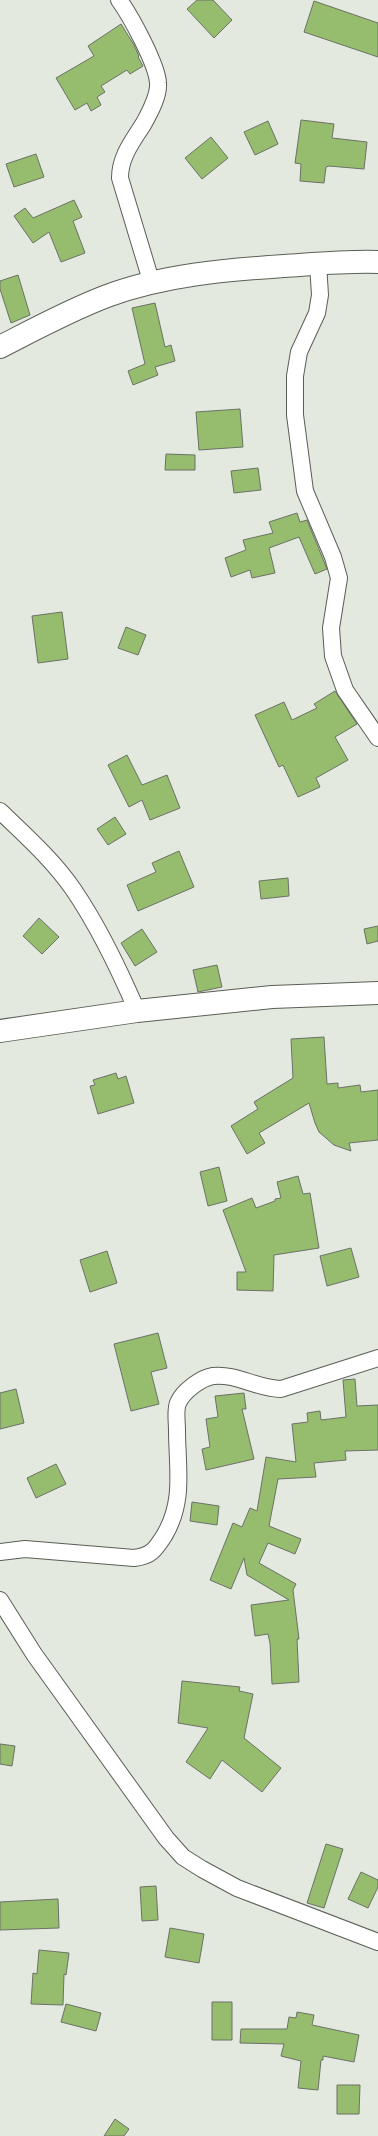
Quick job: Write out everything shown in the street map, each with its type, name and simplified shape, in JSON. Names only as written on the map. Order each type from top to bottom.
[{"type":"main road","points":[[0,347],[47,322],[108,296],[152,284],[222,270],[378,262]]},
{"type":"main road","points":[[0,1031],[137,1011],[272,997],[378,993]]},
{"type":"street","points":[[119,0],[126,9],[155,68],[158,83],[156,98],[145,122],[126,152],[120,165],[120,178],[152,284]]},
{"type":"street","points":[[318,264],[320,295],[317,313],[299,352],[294,376],[296,422],[305,491],[333,557],[339,578],[331,628],[333,656],[345,690],[378,738]]},
{"type":"street","points":[[0,811],[38,848],[73,889],[114,958],[137,1011]]},
{"type":"street","points":[[0,1552],[25,1549],[111,1557],[146,1557],[157,1548],[168,1529],[177,1504],[179,1465],[177,1416],[178,1404],[183,1394],[199,1382],[213,1376],[229,1376],[267,1389],[281,1389],[378,1358]]},
{"type":"street","points":[[0,1600],[64,1697],[166,1838],[183,1857],[237,1888],[378,1942]]},
{"type":"building","points":[[197,0],[213,0],[232,20],[214,38],[187,9]]},
{"type":"building","points":[[314,1],[378,23],[378,57],[304,32]]},
{"type":"building","points":[[121,24],[134,45],[143,66],[130,74],[127,70],[101,86],[105,92],[97,97],[101,105],[91,111],[87,103],[75,110],[56,78],[94,56],[88,46]]},
{"type":"building","points":[[301,120],[334,124],[332,138],[367,142],[364,169],[329,166],[326,167],[324,183],[300,181],[301,164],[295,163]]},
{"type":"building","points":[[268,121],[278,144],[255,155],[244,132]]},
{"type":"building","points":[[211,137],[228,158],[202,179],[185,158]]},
{"type":"building","points":[[36,154],[44,177],[14,187],[6,164]]},
{"type":"building","points":[[74,200],[82,217],[73,221],[85,253],[61,262],[49,232],[33,243],[14,216],[25,208],[33,218]]},
{"type":"building","points":[[18,275],[30,315],[11,323],[0,289],[0,281]]},
{"type":"building","points":[[155,303],[165,347],[171,345],[175,361],[155,367],[158,375],[133,385],[128,371],[145,364],[132,308]]},
{"type":"building","points":[[240,409],[243,447],[199,450],[196,412]]},
{"type":"building","points":[[166,454],[195,455],[195,470],[165,470]]},
{"type":"building","points":[[258,468],[261,490],[234,493],[231,471]]},
{"type":"building","points":[[297,513],[300,522],[307,520],[327,569],[315,574],[299,537],[269,548],[275,573],[252,578],[250,570],[231,577],[225,558],[246,550],[243,540],[273,533],[269,522]]},
{"type":"building","points":[[62,612],[68,659],[38,663],[32,616]]},
{"type":"building","points":[[126,627],[146,635],[138,655],[118,648]]},
{"type":"building","points":[[335,691],[357,724],[335,737],[348,760],[316,778],[320,787],[298,797],[283,765],[279,767],[255,715],[284,702],[292,720],[317,708],[314,704]]},
{"type":"building","points":[[127,755],[142,785],[167,775],[180,808],[150,820],[142,800],[129,807],[108,765]]},
{"type":"building","points":[[115,817],[126,834],[108,845],[97,829]]},
{"type":"building","points":[[179,851],[194,887],[138,911],[127,885],[156,872],[152,863]]},
{"type":"building","points":[[288,878],[289,896],[261,899],[259,881]]},
{"type":"building","points":[[39,918],[59,937],[42,954],[23,936]]},
{"type":"building","points":[[378,926],[378,941],[367,944],[364,929]]},
{"type":"building","points":[[142,929],[157,952],[135,966],[121,943]]},
{"type":"building","points":[[217,965],[222,987],[198,992],[193,970]]},
{"type":"building","points":[[324,1037],[327,1084],[338,1083],[338,1088],[360,1085],[361,1092],[378,1090],[378,1140],[349,1143],[351,1151],[334,1145],[319,1132],[309,1103],[259,1133],[265,1143],[247,1154],[231,1126],[258,1109],[254,1102],[293,1078],[291,1039]]},
{"type":"building","points":[[116,1073],[118,1079],[126,1076],[134,1103],[98,1114],[90,1086],[95,1085],[93,1080]]},
{"type":"building","points":[[219,1167],[227,1201],[208,1206],[200,1172]]},
{"type":"building","points":[[298,1176],[303,1194],[310,1193],[319,1248],[274,1255],[273,1291],[237,1290],[237,1272],[246,1272],[223,1210],[252,1198],[256,1208],[275,1201],[275,1199],[281,1198],[277,1182]]},
{"type":"building","points":[[351,1248],[359,1277],[327,1286],[320,1256]]},
{"type":"building","points":[[107,1251],[117,1283],[90,1292],[80,1260]]},
{"type":"building","points":[[158,1333],[167,1368],[151,1372],[159,1404],[131,1411],[114,1344]]},
{"type":"building","points":[[355,1379],[357,1406],[378,1405],[378,1450],[345,1451],[346,1460],[314,1463],[316,1477],[278,1479],[269,1526],[301,1539],[295,1554],[268,1543],[259,1563],[296,1584],[293,1590],[299,1639],[297,1639],[299,1682],[272,1684],[270,1643],[268,1634],[255,1636],[251,1605],[289,1600],[247,1575],[244,1558],[231,1589],[210,1580],[233,1523],[242,1527],[250,1508],[257,1511],[266,1457],[296,1462],[292,1424],[308,1422],[307,1413],[320,1411],[321,1420],[346,1417],[343,1380]]},
{"type":"building","points":[[16,1389],[24,1423],[0,1429],[0,1393]]},
{"type":"building","points":[[244,1393],[246,1409],[242,1409],[254,1459],[206,1470],[202,1449],[210,1447],[206,1419],[218,1417],[215,1396]]},
{"type":"building","points":[[56,1464],[66,1484],[36,1498],[27,1478]]},
{"type":"building","points":[[192,1502],[219,1506],[217,1525],[190,1521]]},
{"type":"building","points":[[182,1681],[240,1687],[239,1691],[253,1694],[244,1738],[281,1768],[262,1792],[222,1760],[210,1779],[186,1762],[208,1728],[178,1723]]},
{"type":"building","points":[[0,1744],[15,1746],[12,1766],[0,1764]]},
{"type":"building","points":[[326,1844],[343,1849],[324,1908],[307,1903]]},
{"type":"building","points":[[361,1872],[378,1880],[378,1887],[368,1908],[348,1899]]},
{"type":"building","points":[[156,1886],[158,1920],[142,1921],[140,1887]]},
{"type":"building","points":[[58,1899],[59,1928],[0,1930],[0,1902]]},
{"type":"building","points":[[170,1928],[204,1934],[199,1963],[165,1957]]},
{"type":"building","points":[[39,1950],[69,1953],[66,1975],[64,1974],[63,2005],[31,2004],[33,1973],[37,1974]]},
{"type":"building","points":[[212,2002],[232,2002],[232,2040],[212,2040]]},
{"type":"building","points":[[66,2004],[101,2013],[96,2031],[61,2022]]},
{"type":"building","points":[[297,2012],[314,2015],[312,2025],[359,2035],[354,2062],[323,2056],[323,2060],[321,2060],[318,2090],[298,2088],[301,2061],[281,2056],[284,2044],[240,2043],[241,2029],[287,2029],[289,2017],[296,2018]]},
{"type":"building","points":[[337,2085],[360,2085],[359,2114],[337,2114]]},
{"type":"building","points":[[115,2119],[129,2129],[124,2136],[104,2136]]}]
